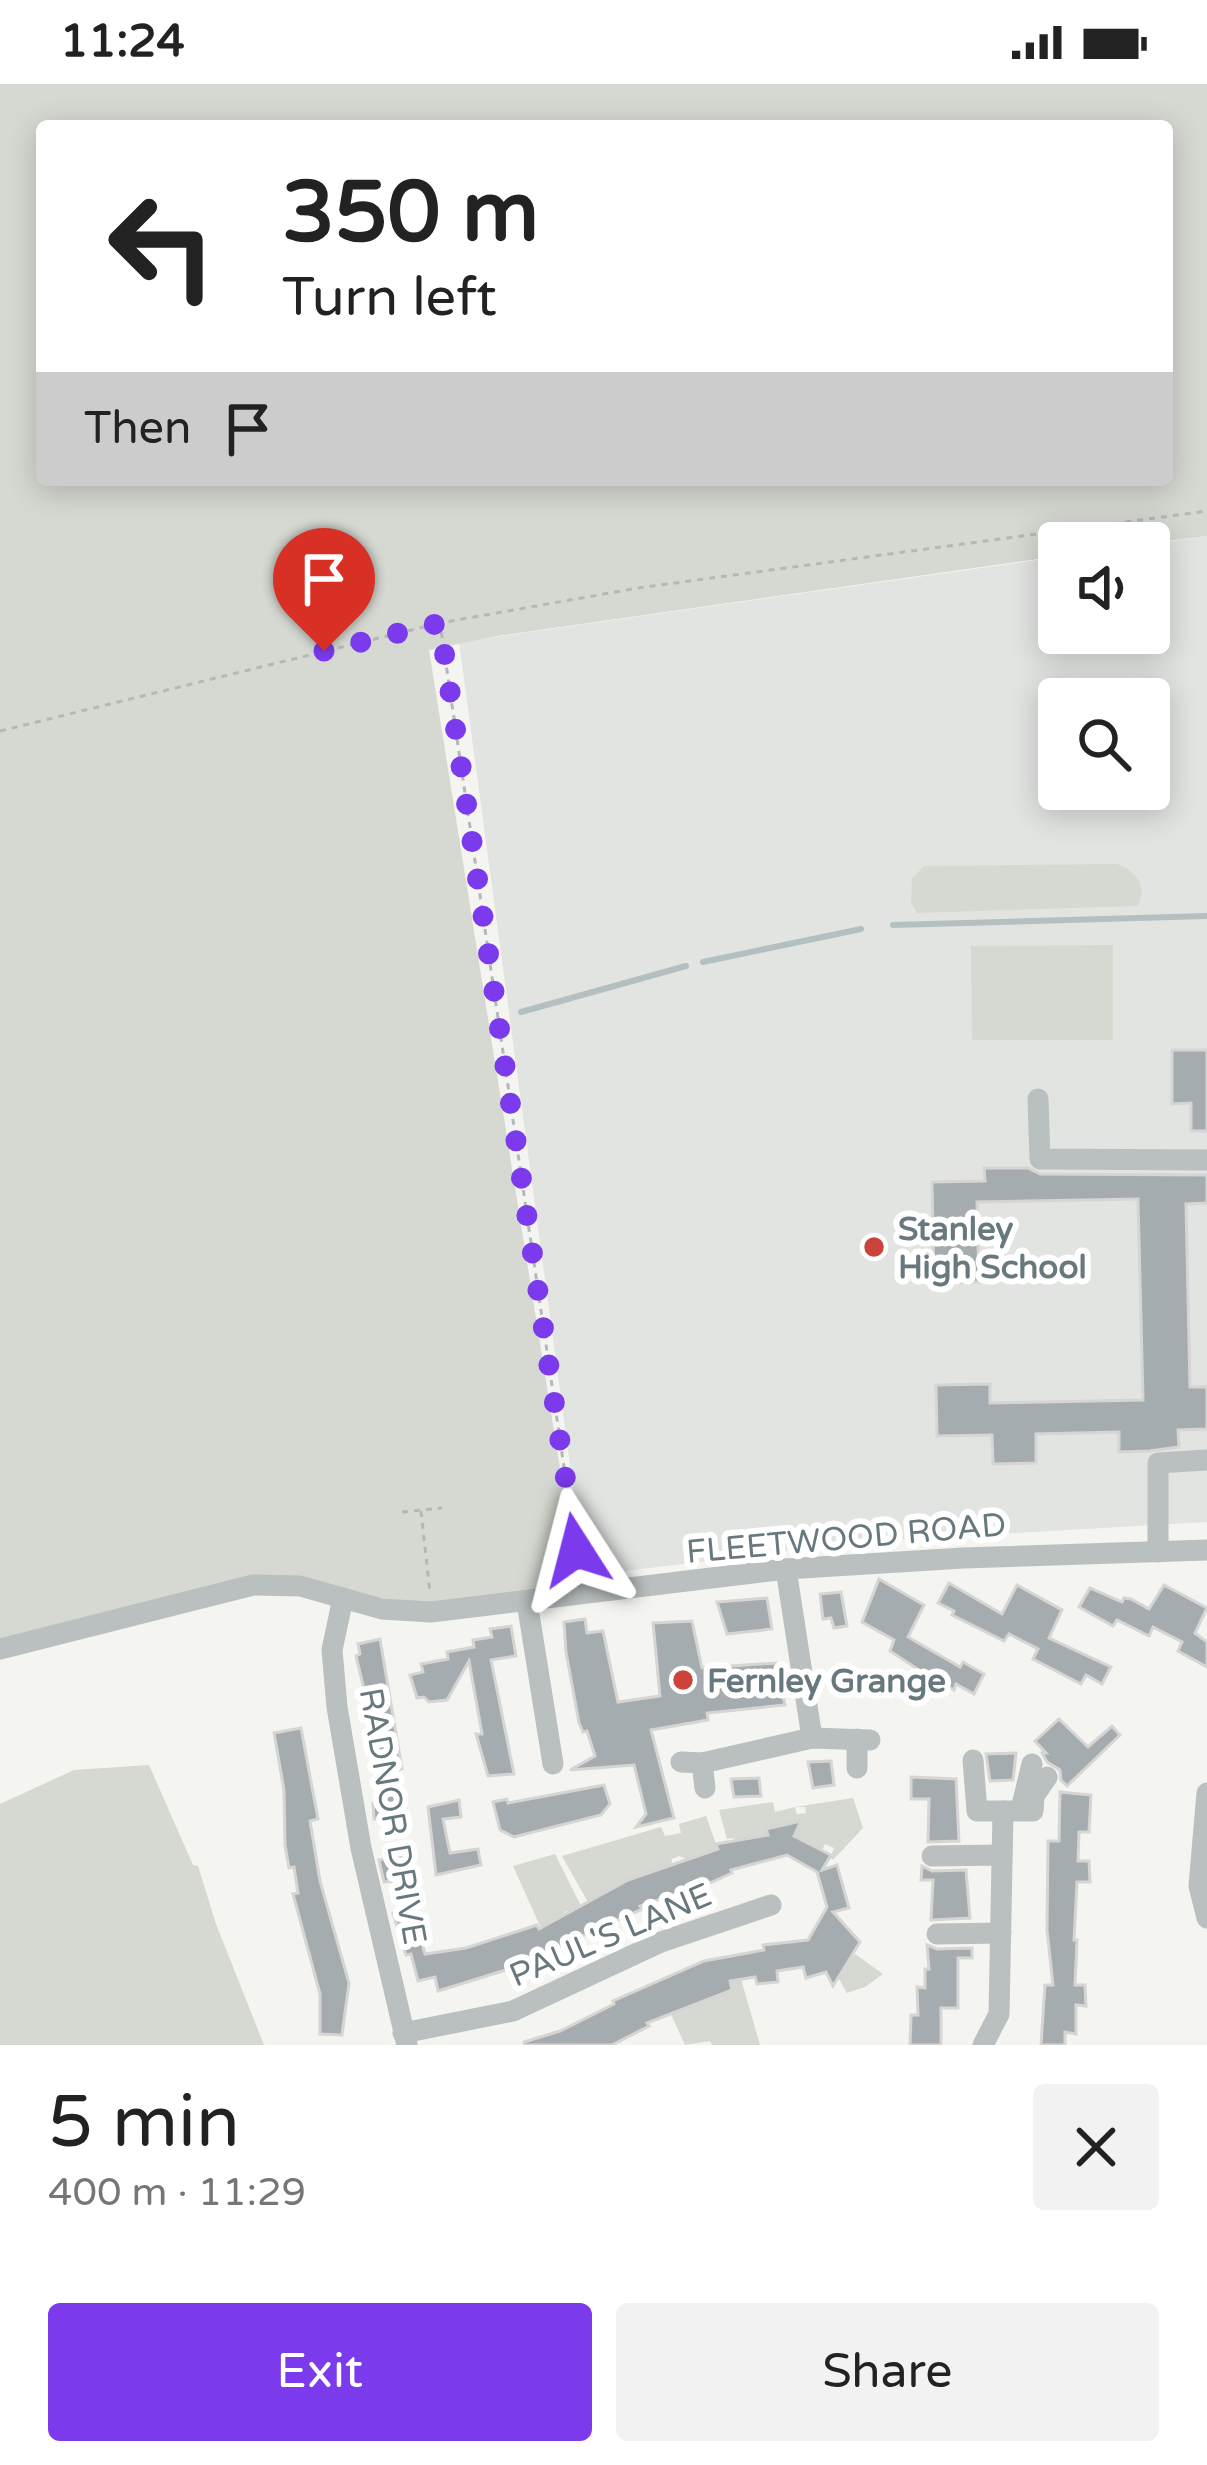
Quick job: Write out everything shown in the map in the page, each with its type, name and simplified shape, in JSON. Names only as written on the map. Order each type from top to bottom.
[{"type":"street","points":[[1038,1099],[1040,1159],[1207,1160]]},
{"type":"street","points":[[1158,1552],[1158,1463],[1207,1460]]},
{"type":"street","name":"FLEETWOOD ROAD","points":[[0,1649],[253,1585],[300,1586],[382,1609],[431,1612],[786,1570],[1207,1550]]},
{"type":"street","points":[[786,1570],[812,1738]]},
{"type":"street","name":"RADNOR DRIVE","points":[[343,1598],[332,1650],[337,1707],[361,1848],[405,2039]]},
{"type":"street","points":[[527,1602],[553,1764]]},
{"type":"street","points":[[705,1788],[692,1762],[812,1738],[863,1740],[857,1768]]},
{"type":"street","points":[[974,1760],[976,1811],[1032,1795],[1002,1855],[999,2014],[983,2045]]},
{"type":"street","points":[[1207,1793],[1199,1886],[1207,1918]]},
{"type":"street","points":[[932,1856],[1002,1855]]},
{"type":"street","name":"PAUL'S LANE","points":[[405,2039],[513,2011],[661,1942],[771,1905]]},
{"type":"street","points":[[937,1934],[1000,1933]]},
{"type":"path","points":[[0,731],[440,623],[638,588],[1207,511]]},
{"type":"path","points":[[440,623],[583,1596]]},
{"type":"path","points":[[402,1512],[442,1508]]},
{"type":"path","points":[[421,1511],[431,1612]]},
{"type":"shaded area","points":[[0,84],[1207,84],[1207,536],[1170,540],[1170,522],[1038,522],[1038,559],[497,636],[429,650],[579,1587],[433,1603],[380,1598],[301,1579],[0,1640]]},
{"type":"shaded area","name":"Stanley High School","points":[[1207,536],[1207,1522],[857,1542],[585,1576],[459,642],[1038,560],[1038,654],[1170,654],[1170,541]]},
{"type":"shaded area","points":[[1117,864],[1139,881],[1142,893],[1137,906],[917,913],[911,902],[912,878],[924,866]]},
{"type":"shaded area","points":[[1113,945],[1113,1040],[972,1040],[971,946]]},
{"type":"shaded area","points":[[149,1765],[193,1865],[198,1866],[264,2045],[0,2045],[0,1804],[74,1770]]},
{"type":"shaded area","points":[[853,1798],[863,1828],[833,1860],[834,1848],[825,1844],[822,1850],[780,1836],[727,1839],[719,1810],[773,1802],[775,1812],[795,1807]]},
{"type":"shaded area","points":[[706,1816],[718,1850],[688,1860],[679,1856],[672,1859],[671,1868],[622,1883],[624,1888],[608,1895],[605,1891],[589,1904],[562,1856],[661,1827],[665,1836],[681,1833],[679,1824]]},
{"type":"shaded area","points":[[555,1854],[582,1908],[564,1912],[566,1916],[545,1937],[513,1866]]},
{"type":"shaded area","points":[[810,1945],[849,1962],[855,1954],[883,1974],[847,1993],[835,1972],[827,1974]]},
{"type":"shaded area","points":[[741,1979],[760,2045],[712,2045],[710,2041],[685,2045],[670,2012],[732,1989],[730,1981]]},
{"type":"building","points":[[1172,1050],[1207,1050],[1207,1131],[1191,1131],[1191,1103],[1172,1104]]},
{"type":"building","points":[[984,1168],[1028,1168],[1040,1174],[1207,1175],[1207,1203],[1186,1204],[1190,1387],[1207,1387],[1207,1429],[1178,1430],[1179,1447],[1119,1452],[1119,1432],[1036,1434],[1036,1463],[993,1464],[992,1435],[937,1436],[936,1385],[990,1384],[990,1403],[1143,1400],[1138,1199],[977,1202],[979,1282],[934,1283],[932,1182],[985,1181]]},
{"type":"building","points":[[879,1579],[924,1605],[908,1637],[960,1667],[963,1662],[984,1674],[974,1694],[956,1684],[954,1690],[919,1670],[890,1651],[894,1640],[862,1622]]},
{"type":"building","points":[[949,1583],[1002,1614],[1017,1585],[1062,1610],[1049,1638],[1111,1667],[1102,1684],[1086,1675],[1081,1684],[1033,1659],[1038,1649],[1009,1634],[1004,1641],[952,1615],[954,1611],[938,1603]]},
{"type":"building","points":[[1164,1585],[1207,1608],[1195,1633],[1207,1642],[1207,1667],[1178,1651],[1182,1642],[1153,1627],[1149,1636],[1117,1620],[1113,1626],[1079,1607],[1090,1588],[1149,1609]]},
{"type":"building","points":[[841,1592],[847,1626],[834,1628],[831,1618],[823,1619],[820,1594]]},
{"type":"building","points":[[767,1598],[772,1629],[727,1634],[717,1602]]},
{"type":"building","points":[[585,1619],[587,1633],[603,1631],[618,1702],[660,1696],[653,1623],[692,1621],[702,1668],[776,1663],[785,1705],[707,1713],[708,1720],[651,1730],[674,1818],[636,1827],[646,1814],[634,1765],[570,1770],[595,1756],[587,1731],[579,1723],[566,1652],[564,1622]]},
{"type":"building","points":[[511,1626],[516,1656],[491,1660],[514,1774],[488,1776],[476,1734],[482,1734],[469,1661],[447,1700],[417,1698],[410,1675],[423,1672],[421,1664],[448,1659],[447,1652],[474,1647],[473,1640],[492,1637],[490,1629]]},
{"type":"building","points":[[380,1639],[402,1769],[394,1771],[402,1813],[395,1814],[396,1819],[374,1819],[373,1803],[381,1801],[379,1770],[356,1656],[360,1654],[358,1644]]},
{"type":"building","points":[[1059,1719],[1088,1747],[1112,1726],[1120,1735],[1067,1786],[1035,1741]]},
{"type":"building","points":[[301,1728],[318,1819],[310,1821],[320,1881],[349,1983],[342,2035],[320,2034],[320,1994],[293,1894],[298,1893],[294,1867],[289,1868],[285,1845],[284,1790],[274,1733]]},
{"type":"building","points":[[1016,1753],[1013,1780],[990,1781],[986,1754]]},
{"type":"building","points":[[831,1761],[834,1785],[813,1788],[808,1762]]},
{"type":"building","points":[[911,1777],[956,1779],[959,1841],[928,1842],[929,1799],[911,1799]]},
{"type":"building","points":[[759,1778],[761,1796],[734,1797],[731,1779]]},
{"type":"building","points":[[604,1785],[610,1804],[601,1815],[514,1837],[500,1830],[493,1802]]},
{"type":"building","points":[[1060,1792],[1091,1795],[1089,1832],[1079,1832],[1078,1861],[1089,1861],[1090,1882],[1077,1882],[1074,1940],[1075,1985],[1085,1985],[1086,2006],[1076,2005],[1076,2034],[1065,2032],[1065,2045],[1041,2045],[1045,1985],[1053,1985],[1047,1930],[1048,1841],[1059,1841]]},
{"type":"building","points":[[459,1800],[461,1817],[443,1819],[450,1853],[478,1849],[481,1865],[436,1875],[428,1807]]},
{"type":"building","points":[[801,1821],[794,1836],[831,1855],[822,1870],[837,1865],[849,1908],[833,1912],[860,1942],[833,1986],[826,1972],[806,1978],[803,1967],[777,1971],[778,1982],[757,1984],[755,1977],[730,1981],[732,1990],[647,2023],[649,2026],[612,2045],[524,2042],[560,2031],[613,2001],[704,1961],[764,1950],[763,1945],[808,1940],[827,1907],[817,1872],[787,1855],[731,1870],[712,1882],[640,1906],[642,1909],[509,1969],[438,1991],[435,1977],[418,1981],[393,1913],[412,1908],[425,1954],[466,1948],[537,1925],[539,1929],[628,1880],[718,1849],[716,1844],[768,1835],[766,1829]]},
{"type":"building","points":[[410,1855],[415,1879],[408,1880],[415,1908],[400,1910],[392,1881],[384,1882],[379,1860]]},
{"type":"building","points":[[922,1866],[932,1871],[966,1870],[970,1918],[931,1920],[933,1880],[921,1880]]},
{"type":"building","points":[[927,1945],[972,1948],[972,1958],[958,1958],[958,2008],[941,2008],[941,2045],[910,2045],[911,2015],[918,2015],[917,1987],[925,1988],[925,1969],[929,1969]]},
{"type":"waterway","points":[[893,925],[1207,916]]},
{"type":"waterway","points":[[703,962],[861,929]]},
{"type":"waterway","points":[[521,1012],[686,966]]},
{"type":"place","name":"Stanley High School","points":[[874,1247]]},
{"type":"place","name":"Fernley Grange","points":[[683,1680]]},
{"type":"route","points":[[324,651],[440,623],[576,1550]]}]
